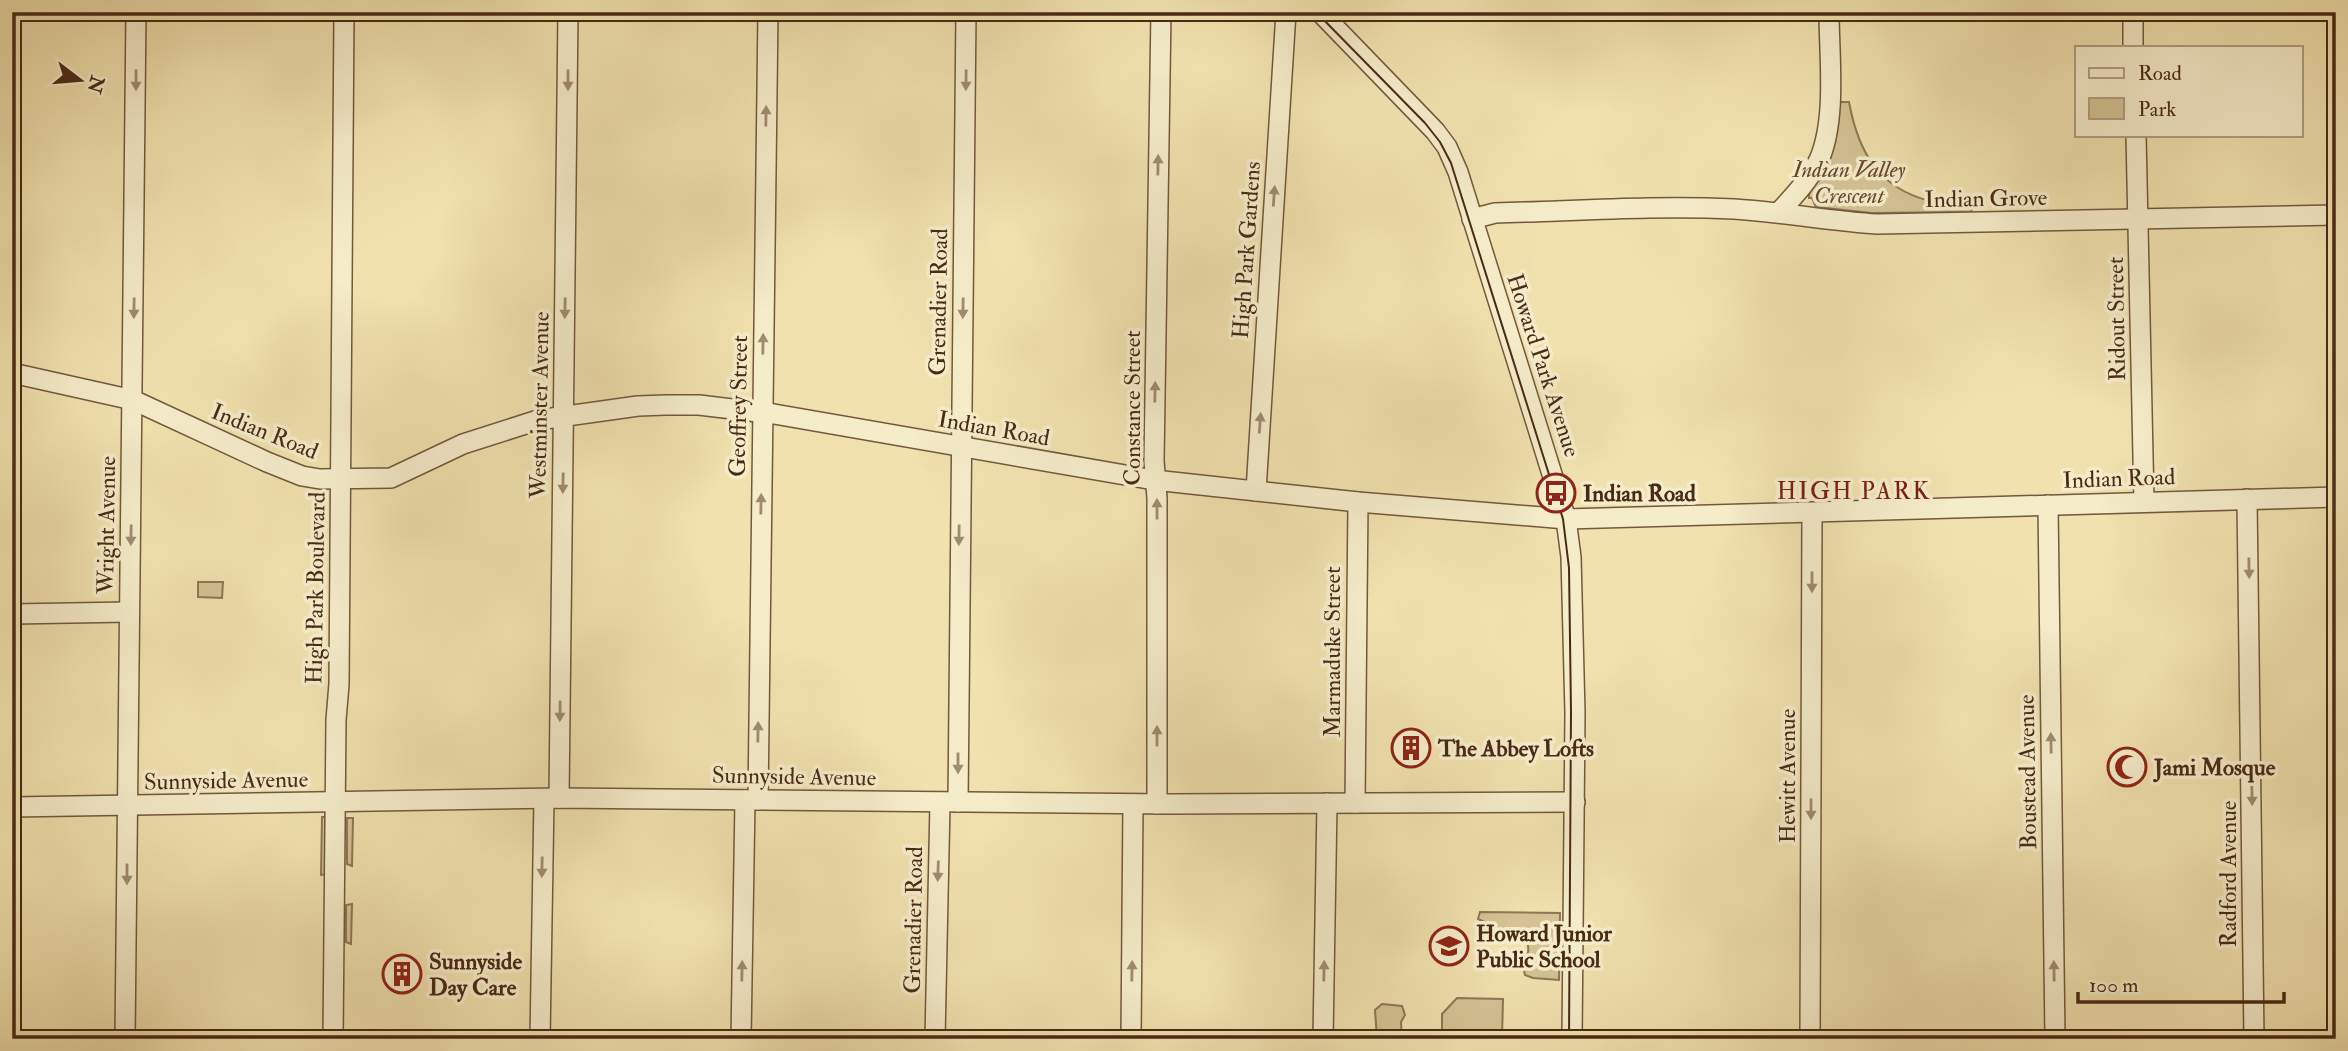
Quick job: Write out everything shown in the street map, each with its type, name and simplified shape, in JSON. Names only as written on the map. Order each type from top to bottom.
[{"type":"street","name":"Wright Avenue","points":[[125,1039],[136,12]]},
{"type":"street","name":"High Park Boulevard","points":[[333,1039],[344,12]]},
{"type":"street","name":"Westminster Avenue","points":[[540,1039],[564,415],[568,12]]},
{"type":"street","name":"Geoffrey Street","points":[[741,1039],[762,412],[768,12]]},
{"type":"street","name":"Grenadier Road","points":[[935,1039],[949,803],[961,447],[966,12]]},
{"type":"street","name":"Constance Street","points":[[1157,804],[1157,498],[1154,480],[1161,12]]},
{"type":"street","name":"High Park Gardens","points":[[1256,491],[1286,12]]},
{"type":"street","name":"Howard Park Avenue","points":[[1320,12],[1440,137],[1458,172],[1566,519],[1571,557],[1575,802],[1572,1039]]},
{"type":"street","points":[[1779,212],[1804,184],[1824,146],[1829,112],[1829,12]]},
{"type":"street","points":[[2133,12],[2133,46]]},
{"type":"street","name":"Ridout Street","points":[[2136,136],[2144,502]]},
{"type":"street","name":"Indian Grove","points":[[1472,219],[1495,213],[1690,208],[1779,212],[1841,222],[1877,224],[2336,215]]},
{"type":"street","name":"Indian Road","points":[[12,373],[133,400],[212,438],[302,475],[320,479],[391,478],[485,436],[564,415],[638,406],[699,405],[762,412],[1154,480],[1358,502],[1566,519],[2336,496]]},
{"type":"street","name":"Radford Avenue","points":[[2247,499],[2254,1039]]},
{"type":"street","name":"Marmaduke Street","points":[[1355,803],[1358,502]]},
{"type":"street","name":"Boustead Avenue","points":[[2048,505],[2056,1039]]},
{"type":"street","name":"Hewitt Avenue","points":[[1810,1039],[1812,513]]},
{"type":"street","points":[[12,614],[129,612]]},
{"type":"street","name":"Sunnyside Avenue","points":[[12,807],[551,799],[1133,804],[1575,802]]},
{"type":"street","points":[[1323,1039],[1327,803]]},
{"type":"street","points":[[1131,1039],[1133,804]]},
{"type":"green space","name":"Indian Valley Crescent","points":[[1838,102],[1849,102],[1865,151],[1884,177],[1912,195],[1930,201],[1974,201],[1971,212],[1872,213],[1816,207],[1809,194],[1835,140]]},
{"type":"green space","points":[[198,582],[223,582],[222,598],[198,597]]},
{"type":"green space","points":[[322,817],[327,817],[326,874],[321,875]]},
{"type":"green space","points":[[347,818],[353,818],[352,866],[347,864]]},
{"type":"green space","points":[[352,904],[351,944],[346,942],[346,905]]},
{"type":"green space","points":[[1480,912],[1560,913],[1559,980],[1525,975],[1524,966],[1528,952],[1526,941],[1519,935],[1499,930],[1478,919]]},
{"type":"green space","points":[[1457,998],[1503,999],[1502,1039],[1442,1039],[1442,1014]]},
{"type":"green space","points":[[1382,1004],[1402,1006],[1405,1015],[1401,1022],[1402,1039],[1377,1039],[1375,1010]]},
{"type":"tram line","points":[[1316,12],[1425,123],[1440,142],[1451,163],[1563,519],[1569,568],[1571,712],[1569,1039]]},
{"type":"place","name":"Indian Road","points":[[1556,493]]},
{"type":"place","name":"The Abbey Lofts","points":[[1411,748]]},
{"type":"place","name":"Jami Mosque","points":[[2127,767]]},
{"type":"place","name":"Howard Junior Public School","points":[[1449,946]]},
{"type":"place","name":"Sunnyside Day Care","points":[[402,974]]},
{"type":"district","name":"HIGH PARK","points":[[1854,491]]}]
